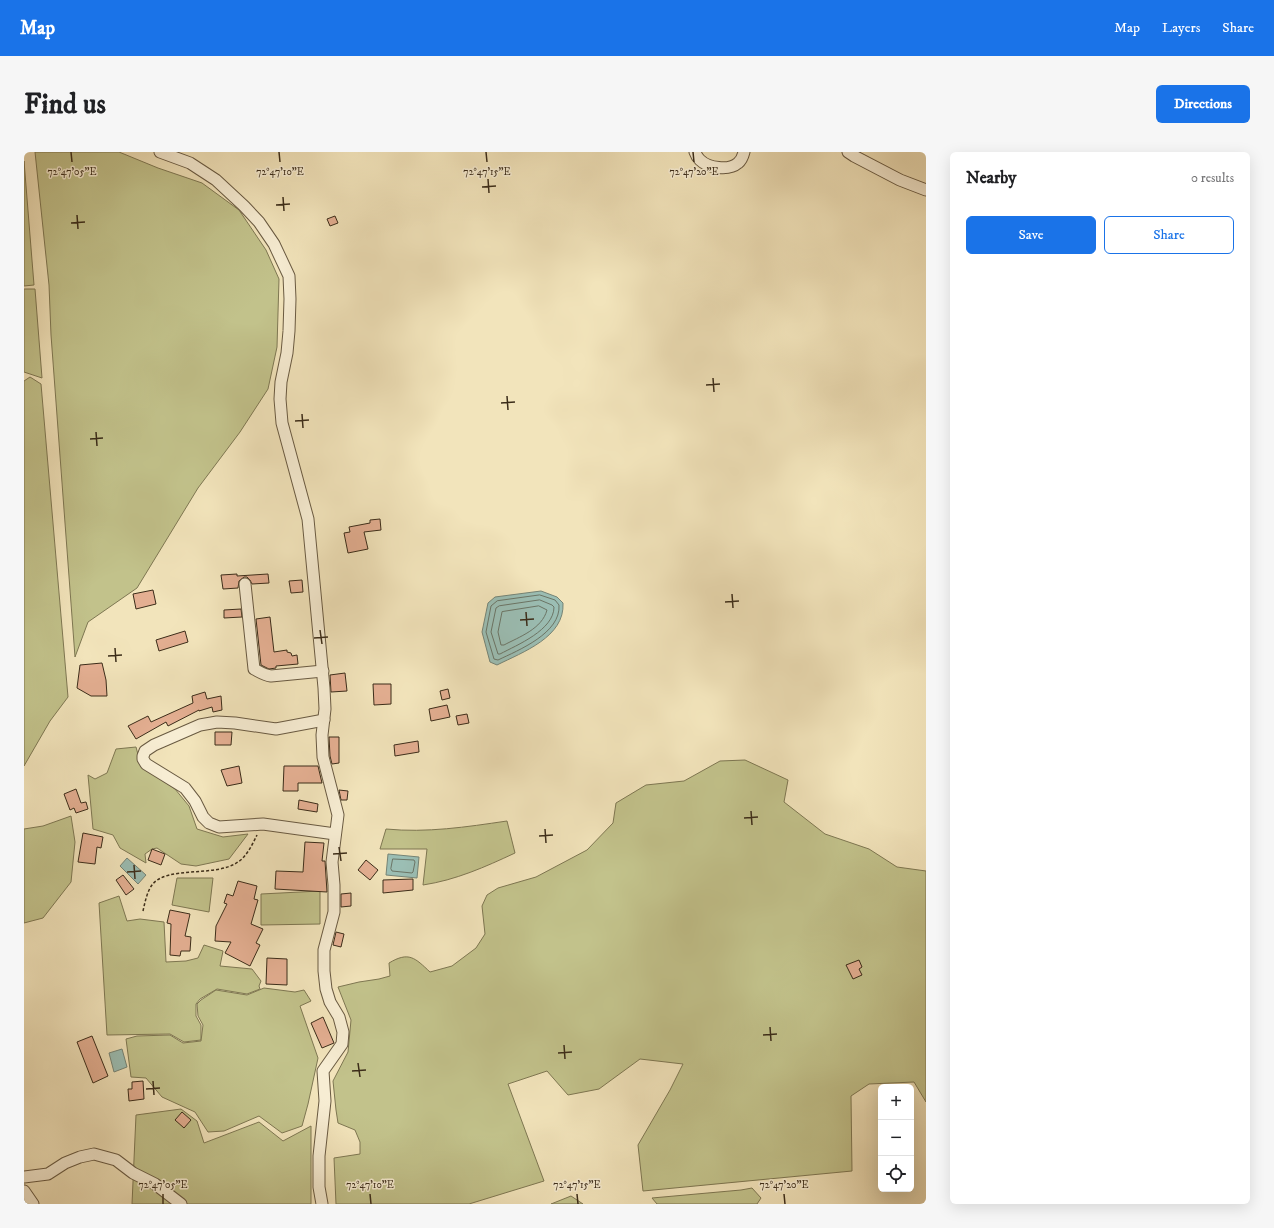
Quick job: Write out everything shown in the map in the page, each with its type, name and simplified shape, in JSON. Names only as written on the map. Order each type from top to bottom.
[{"type":"street","points":[[160,152],[190,163],[216,180],[244,206],[259,222],[274,244],[289,276],[289,331],[287,353],[281,382],[280,399],[282,423],[308,519],[323,671],[325,709],[322,735],[323,756],[338,815],[332,862],[334,912],[324,950],[324,971],[326,990],[330,1002],[339,1017],[342,1032],[342,1044],[324,1071],[325,1101],[319,1156],[319,1187],[322,1204]]},
{"type":"street","points":[[695,152],[700,160],[716,168],[725,168],[737,164],[742,159],[744,152]]},
{"type":"street","points":[[848,152],[900,180],[926,190]]},
{"type":"street","points":[[245,584],[254,669],[265,675],[271,676],[323,671]]},
{"type":"street","points":[[324,720],[276,729],[217,722],[200,725],[154,745],[145,751],[143,759],[146,764],[185,788],[195,801],[202,817],[209,823],[219,827],[263,824],[335,834]]},
{"type":"street","points":[[24,1178],[48,1174],[65,1163],[80,1157],[94,1154],[116,1160],[133,1173],[155,1184],[181,1204]]},
{"type":"street","points":[[24,1192],[33,1204]]},
{"type":"path","points":[[143,911],[147,893],[153,883],[170,875],[226,869],[238,862],[248,853],[263,824]]},
{"type":"green space","points":[[35,152],[119,152],[158,168],[202,183],[239,210],[266,250],[279,279],[277,347],[268,389],[240,432],[198,488],[137,588],[88,622],[75,657],[51,335],[49,285]]},
{"type":"green space","points":[[24,161],[34,285],[24,286]]},
{"type":"green space","points":[[24,289],[35,289],[42,378],[24,372]]},
{"type":"green space","points":[[30,377],[41,384],[68,697],[50,721],[24,766],[24,381]]},
{"type":"green space","points":[[136,747],[141,766],[175,789],[189,806],[197,829],[223,837],[248,834],[229,859],[196,866],[181,864],[157,848],[152,849],[145,854],[146,863],[120,848],[113,835],[93,829],[88,775],[95,779],[107,773],[116,749]]},
{"type":"green space","points":[[745,760],[788,780],[784,802],[825,834],[869,849],[897,867],[926,871],[926,1102],[914,1082],[869,1084],[851,1096],[852,1171],[643,1191],[638,1145],[670,1090],[683,1064],[640,1059],[599,1089],[568,1095],[547,1071],[508,1084],[544,1181],[469,1204],[336,1204],[334,1158],[360,1154],[360,1142],[355,1130],[338,1123],[336,1110],[333,1081],[348,1052],[351,1020],[338,987],[390,976],[389,963],[402,957],[416,960],[430,972],[452,966],[476,948],[485,934],[482,906],[487,895],[498,888],[536,877],[587,850],[613,823],[616,803],[646,785],[684,781],[720,761]]},
{"type":"green space","points":[[71,816],[75,842],[71,882],[43,918],[24,923],[24,829],[43,826]]},
{"type":"green space","points":[[507,821],[515,853],[470,872],[435,883],[423,885],[427,849],[380,849],[386,829],[431,830]]},
{"type":"green space","points":[[177,878],[213,878],[209,912],[172,905]]},
{"type":"green space","points":[[320,891],[320,924],[261,925],[261,894]]},
{"type":"green space","points":[[119,896],[127,921],[140,919],[164,922],[166,962],[186,961],[198,958],[204,945],[223,951],[220,966],[252,969],[261,981],[259,986],[260,989],[247,994],[217,989],[200,999],[196,1004],[196,1016],[201,1025],[201,1040],[184,1042],[170,1034],[107,1035],[99,903]]},
{"type":"green space","points":[[264,988],[295,992],[304,990],[311,1001],[300,1006],[318,1058],[302,1126],[282,1133],[259,1116],[224,1131],[208,1132],[195,1112],[162,1097],[146,1078],[131,1077],[126,1039],[137,1036],[170,1035],[183,1043],[201,1041],[203,1025],[198,1016],[197,1004],[201,1000],[216,990],[247,995]]},
{"type":"green space","points":[[181,1109],[197,1121],[204,1143],[259,1122],[283,1141],[311,1126],[311,1204],[132,1204],[136,1115]]},
{"type":"green space","points":[[752,1188],[761,1198],[757,1204],[657,1204],[652,1198],[741,1190]]},
{"type":"green space","points":[[571,1196],[583,1204],[551,1204]]},
{"type":"water","points":[[541,591],[557,597],[563,603],[562,615],[557,625],[550,634],[530,649],[497,665],[490,662],[482,632],[488,603],[495,597]]},
{"type":"water","points":[[388,854],[419,857],[417,878],[386,875]]},
{"type":"water","points":[[127,858],[146,875],[138,884],[120,866]]},
{"type":"water","points":[[122,1049],[127,1067],[114,1072],[109,1053]]},
{"type":"building","points":[[335,216],[338,223],[330,226],[327,219]]},
{"type":"building","points":[[380,519],[381,530],[364,532],[368,549],[348,553],[344,533],[350,532],[349,527],[370,523],[370,520]]},
{"type":"building","points":[[237,574],[237,576],[268,574],[269,583],[252,584],[247,577],[244,577],[239,581],[238,588],[223,589],[221,575]]},
{"type":"building","points":[[302,580],[303,592],[291,593],[289,581]]},
{"type":"building","points":[[153,590],[156,604],[136,609],[133,594]]},
{"type":"building","points":[[241,609],[242,617],[224,618],[224,610]]},
{"type":"building","points":[[270,617],[274,652],[287,650],[287,652],[291,653],[292,656],[297,655],[298,664],[276,666],[276,668],[269,669],[261,665],[256,619]]},
{"type":"building","points":[[185,631],[188,642],[159,651],[156,640]]},
{"type":"building","points":[[102,663],[106,680],[107,696],[91,696],[77,688],[80,665]]},
{"type":"building","points":[[345,673],[347,691],[331,692],[330,675]]},
{"type":"building","points":[[373,684],[391,684],[391,704],[374,705]]},
{"type":"building","points":[[448,689],[450,698],[442,700],[440,691]]},
{"type":"building","points":[[205,692],[207,699],[221,696],[222,710],[213,712],[212,707],[199,710],[168,726],[166,722],[136,739],[128,726],[148,716],[151,722],[193,703],[192,696]]},
{"type":"building","points":[[447,705],[450,717],[431,721],[429,709]]},
{"type":"building","points":[[467,714],[469,723],[458,725],[456,716]]},
{"type":"building","points":[[215,732],[232,732],[231,745],[215,745]]},
{"type":"building","points":[[329,737],[339,737],[339,763],[332,764]]},
{"type":"building","points":[[418,741],[419,752],[395,756],[394,745]]},
{"type":"building","points":[[239,766],[242,783],[227,786],[221,770]]},
{"type":"building","points":[[284,766],[318,766],[322,783],[298,783],[298,791],[283,791]]},
{"type":"building","points":[[76,789],[81,803],[86,802],[88,809],[76,813],[74,808],[70,810],[64,794]]},
{"type":"building","points":[[339,790],[348,791],[347,800],[341,800]]},
{"type":"building","points":[[299,800],[318,804],[317,812],[298,809]]},
{"type":"building","points":[[83,833],[103,837],[101,848],[97,847],[95,864],[78,862]]},
{"type":"building","points":[[305,842],[324,843],[322,861],[325,861],[327,892],[275,889],[276,871],[303,872]]},
{"type":"building","points":[[152,849],[165,854],[161,865],[148,860]]},
{"type":"building","points":[[366,860],[378,870],[370,880],[358,870]]},
{"type":"building","points":[[123,875],[134,889],[126,895],[116,880]]},
{"type":"building","points":[[413,879],[413,890],[383,893],[383,880]]},
{"type":"building","points":[[238,881],[257,886],[254,899],[258,900],[251,924],[263,929],[256,943],[260,945],[250,966],[225,953],[231,942],[215,941],[216,926],[227,904],[224,903],[227,894],[233,896]]},
{"type":"building","points":[[351,893],[351,906],[341,907],[341,894]]},
{"type":"building","points":[[170,910],[190,914],[185,936],[191,937],[190,951],[181,951],[180,956],[170,955],[171,924],[167,923]]},
{"type":"building","points":[[336,932],[344,934],[341,947],[333,945]]},
{"type":"building","points":[[267,958],[287,959],[287,985],[266,984]]},
{"type":"building","points":[[859,960],[862,967],[859,969],[862,975],[853,979],[846,965]]},
{"type":"building","points":[[323,1017],[334,1043],[322,1048],[311,1023]]},
{"type":"building","points":[[92,1036],[108,1076],[93,1083],[77,1042]]},
{"type":"building","points":[[143,1081],[144,1099],[129,1101],[128,1089],[132,1089],[132,1082]]},
{"type":"building","points":[[182,1112],[191,1120],[184,1128],[175,1120]]}]
